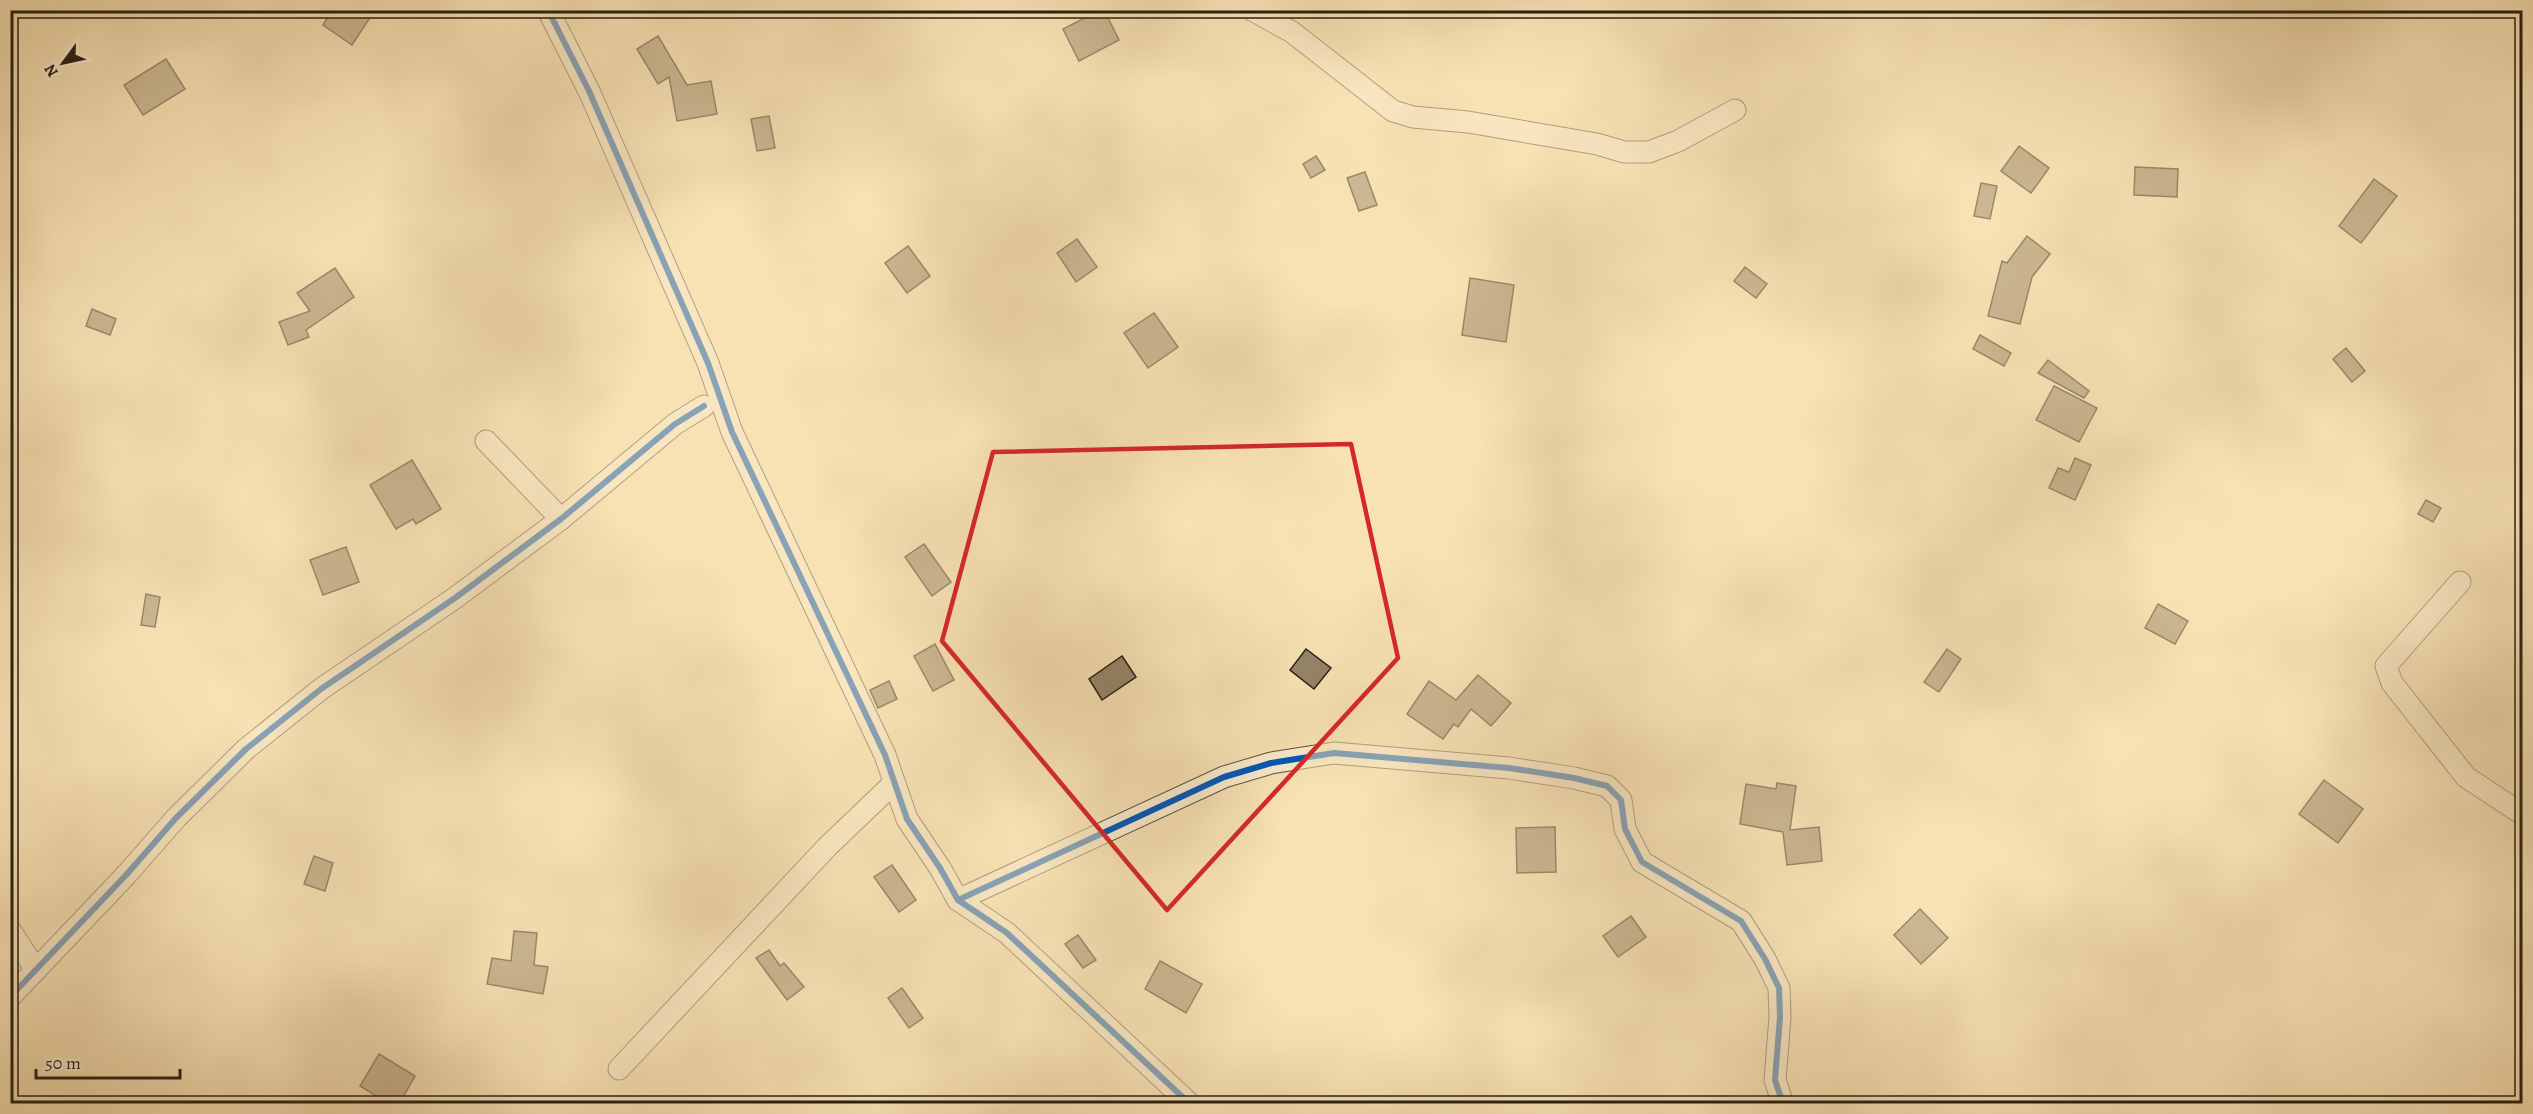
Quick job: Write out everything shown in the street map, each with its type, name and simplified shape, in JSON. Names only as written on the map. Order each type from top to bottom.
[{"type":"street","points":[[548,10],[589,91],[708,363],[732,432],[885,755],[907,819],[940,868],[958,900],[1007,933],[1190,1104]]},
{"type":"street","points":[[1252,10],[1292,32],[1393,111],[1413,117],[1468,122],[1597,144],[1624,152],[1649,152],[1678,141],[1734,110]]},
{"type":"street","points":[[704,406],[708,363]]},
{"type":"street","points":[[704,406],[732,432]]},
{"type":"street","points":[[10,997],[176,818],[246,748],[321,689],[455,598],[561,519],[675,424],[704,406]]},
{"type":"street","points":[[486,441],[561,519]]},
{"type":"street","points":[[2460,582],[2386,666],[2392,682],[2466,777],[2523,814]]},
{"type":"street","points":[[958,900],[1224,777],[1271,763],[1334,753],[1509,768],[1574,778],[1607,786],[1621,801],[1625,828],[1642,862],[1741,921],[1765,958],[1779,988],[1780,1017],[1775,1080],[1783,1104]]},
{"type":"street","points":[[619,1069],[826,847],[894,783]]},
{"type":"street","points":[[10,930],[36,970]]},
{"type":"highlighted area","points":[[1351,444],[1398,658],[1167,910],[942,641],[993,452]]},
{"type":"building","points":[[332,10],[375,10],[352,45],[323,25]]},
{"type":"building","points":[[1104,10],[1119,40],[1079,61],[1063,29]]},
{"type":"building","points":[[658,36],[687,85],[711,81],[717,114],[677,121],[669,77],[658,84],[637,49]]},
{"type":"building","points":[[166,59],[185,89],[143,115],[124,85]]},
{"type":"building","points":[[769,116],[775,148],[757,151],[751,119]]},
{"type":"building","points":[[2019,146],[2049,168],[2031,193],[2001,171]]},
{"type":"building","points":[[1316,156],[1325,170],[1311,178],[1303,164]]},
{"type":"building","points":[[2135,167],[2178,169],[2177,197],[2134,195]]},
{"type":"building","points":[[1365,172],[1377,205],[1359,211],[1347,178]]},
{"type":"building","points":[[2374,179],[2397,196],[2361,243],[2339,226]]},
{"type":"building","points":[[1981,183],[1997,186],[1990,219],[1974,216]]},
{"type":"building","points":[[2027,236],[2050,254],[2032,277],[2020,324],[1988,316],[2002,261],[2007,263]]},
{"type":"building","points":[[1077,239],[1097,267],[1076,282],[1057,253]]},
{"type":"building","points":[[908,246],[930,276],[907,293],[885,263]]},
{"type":"building","points":[[1745,267],[1767,284],[1756,298],[1734,281]]},
{"type":"building","points":[[335,268],[354,297],[306,330],[309,337],[288,345],[279,322],[310,311],[297,293]]},
{"type":"building","points":[[1470,278],[1514,285],[1506,342],[1462,335]]},
{"type":"building","points":[[92,309],[116,319],[110,335],[86,326]]},
{"type":"building","points":[[1154,313],[1178,347],[1148,368],[1124,333]]},
{"type":"building","points":[[1980,335],[2011,353],[2004,366],[1973,349]]},
{"type":"building","points":[[2346,348],[2365,371],[2352,382],[2333,359]]},
{"type":"building","points":[[2048,360],[2089,391],[2084,398],[2038,373]]},
{"type":"building","points":[[2054,386],[2097,408],[2079,442],[2036,420]]},
{"type":"building","points":[[2075,458],[2091,465],[2075,500],[2049,488],[2058,468],[2069,472]]},
{"type":"building","points":[[412,460],[441,509],[416,524],[413,519],[396,529],[370,485]]},
{"type":"building","points":[[2426,500],[2441,508],[2433,522],[2418,514]]},
{"type":"building","points":[[924,544],[951,582],[932,596],[905,557]]},
{"type":"building","points":[[346,547],[359,582],[323,595],[310,560]]},
{"type":"building","points":[[146,594],[160,597],[155,627],[141,625]]},
{"type":"building","points":[[2158,604],[2188,621],[2175,644],[2145,628]]},
{"type":"building","points":[[935,644],[954,680],[933,691],[914,656]]},
{"type":"building","points":[[1306,649],[1331,668],[1314,689],[1290,670]]},
{"type":"building","points":[[1947,649],[1961,659],[1939,692],[1924,682]]},
{"type":"building","points":[[1122,656],[1136,677],[1102,700],[1089,679]]},
{"type":"building","points":[[1478,675],[1511,703],[1491,726],[1471,709],[1458,727],[1454,724],[1443,739],[1407,714],[1429,681],[1456,700]]},
{"type":"building","points":[[889,681],[897,699],[878,708],[870,690]]},
{"type":"building","points":[[2324,780],[2363,809],[2338,843],[2299,814]]},
{"type":"building","points":[[1777,783],[1796,786],[1790,830],[1819,827],[1822,861],[1787,865],[1783,832],[1740,824],[1746,784],[1776,789]]},
{"type":"building","points":[[1555,827],[1556,872],[1517,873],[1516,828]]},
{"type":"building","points":[[314,856],[333,863],[325,891],[304,884]]},
{"type":"building","points":[[892,865],[916,900],[899,912],[874,877]]},
{"type":"building","points":[[1920,909],[1948,938],[1921,964],[1894,935]]},
{"type":"building","points":[[1631,916],[1646,937],[1618,957],[1603,936]]},
{"type":"building","points":[[514,931],[537,933],[534,965],[548,967],[543,994],[487,984],[492,958],[511,961]]},
{"type":"building","points":[[1078,935],[1096,960],[1083,968],[1065,944]]},
{"type":"building","points":[[769,950],[780,966],[784,963],[804,987],[787,1000],[756,958]]},
{"type":"building","points":[[1160,961],[1202,984],[1186,1013],[1145,989]]},
{"type":"building","points":[[902,988],[923,1018],[909,1028],[888,998]]},
{"type":"building","points":[[379,1054],[415,1076],[399,1104],[389,1104],[360,1086]]},
{"type":"cycle path","points":[[548,10],[589,91],[708,363],[732,432],[885,755],[907,819],[940,868],[958,900],[1007,933],[1190,1104]]},
{"type":"cycle path","points":[[10,997],[127,874],[176,818],[246,749],[321,689],[455,598],[561,519],[675,424],[704,406]]},
{"type":"cycle path","points":[[958,900],[1224,777],[1271,763],[1334,753],[1509,768],[1574,778],[1607,786],[1621,800],[1625,829],[1642,862],[1741,921],[1765,959],[1779,988],[1780,1017],[1775,1080],[1783,1104]]}]
